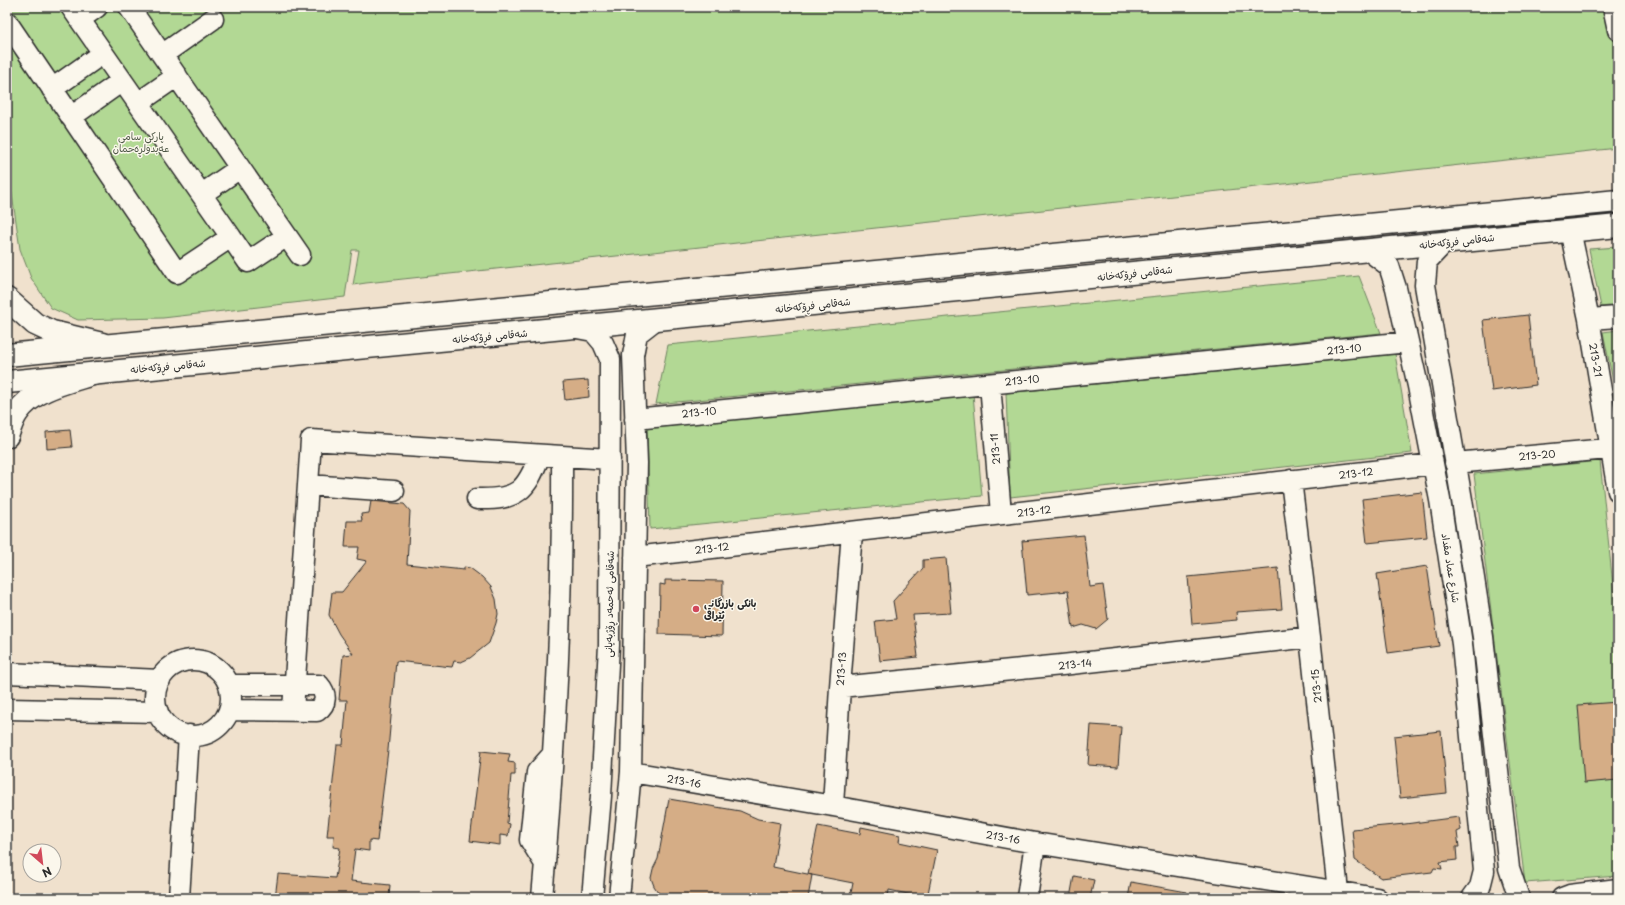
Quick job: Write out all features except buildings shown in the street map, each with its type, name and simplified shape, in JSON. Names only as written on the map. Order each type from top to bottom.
[{"type":"main road","points":[[7,355],[102,344],[1618,201]]},
{"type":"main road","name":"شەقامی فڕۆکەخانە","points":[[7,382],[1618,226]]},
{"type":"main road","points":[[7,299],[35,324],[52,332],[102,344]]},
{"type":"main road","points":[[7,436],[16,414],[35,395],[58,385],[96,373]]},
{"type":"street","points":[[97,7],[76,13],[248,262],[288,236]]},
{"type":"street","points":[[129,7],[300,255]]},
{"type":"street","points":[[1613,7],[1618,30]]},
{"type":"street","points":[[162,55],[214,19]]},
{"type":"street","points":[[7,22],[178,273],[231,237]]},
{"type":"street","points":[[52,89],[103,53]]},
{"type":"street","points":[[138,103],[177,76]]},
{"type":"street","points":[[71,116],[122,80]]},
{"type":"street","points":[[202,194],[240,168]]},
{"type":"street","name":"213-21","points":[[1570,230],[1615,448],[1618,491]]},
{"type":"street","name":"شارع عماد مقداد","points":[[1444,243],[1427,261],[1425,285],[1483,637],[1509,868],[1519,898]]},
{"type":"street","name":"شارع عماد مقداد","points":[[1368,250],[1389,266],[1408,342],[1433,464],[1462,644],[1484,871],[1480,887],[1472,898]]},
{"type":"street","points":[[1589,319],[1618,317]]},
{"type":"street","points":[[619,898],[631,772],[637,463],[634,350],[637,334],[655,320]]},
{"type":"street","name":"شەقامی ئەحمەد ڕۆژبەیانی","points":[[577,328],[593,331],[608,352],[610,359],[608,675],[592,898]]},
{"type":"street","points":[[608,352],[614,346],[624,342],[631,345],[634,350]]},
{"type":"street","name":"213-10","points":[[635,419],[1408,342]]},
{"type":"street","name":"213-11","points":[[990,384],[1001,514]]},
{"type":"street","points":[[293,710],[311,440],[610,459]]},
{"type":"street","name":"213-20","points":[[1455,463],[1615,448]]},
{"type":"street","points":[[477,499],[498,500],[514,494],[526,485],[533,474],[540,455]]},
{"type":"street","points":[[542,898],[553,754],[562,544],[562,456]]},
{"type":"street","name":"213-12","points":[[635,558],[1433,464]]},
{"type":"street","name":"213-15","points":[[1291,480],[1338,891]]},
{"type":"street","points":[[308,485],[394,491]]},
{"type":"street","name":"213-13","points":[[833,806],[840,687],[852,532]]},
{"type":"street","name":"213-14","points":[[840,687],[1062,665],[1310,637]]},
{"type":"street","points":[[183,661],[204,661],[213,665],[221,671],[229,685],[231,700],[230,710],[225,719],[210,732],[189,736],[179,733],[170,728],[163,721],[158,712],[155,696],[160,680],[166,671],[183,661]]},
{"type":"street","points":[[7,673],[160,680]]},
{"type":"street","points":[[608,675],[632,675]]},
{"type":"street","points":[[229,685],[319,685],[324,689],[325,696],[325,702],[317,711],[230,710]]},
{"type":"street","points":[[7,709],[158,712]]},
{"type":"street","points":[[179,898],[189,736]]},
{"type":"street","name":"213-16","points":[[631,772],[833,806],[1035,843],[1377,898]]},
{"type":"street","points":[[1027,898],[1035,843]]},
{"type":"street","points":[[1562,898],[1570,895],[1618,889]]},
{"type":"green space","name":"پارکی سامی عەبدولڕەحمان","points":[[7,7],[1618,7],[1618,148],[353,285],[359,250],[352,250],[345,297],[163,318],[78,320],[51,308],[31,278],[20,249],[10,181],[7,175]]},
{"type":"green space","points":[[1618,247],[1618,305],[1601,307],[1589,249]]},
{"type":"green space","points":[[1359,276],[1381,333],[656,404],[668,345]]},
{"type":"green space","points":[[1618,330],[1618,405],[1603,332]]},
{"type":"green space","points":[[1395,354],[1412,453],[1010,497],[1006,393]]},
{"type":"green space","points":[[973,394],[982,496],[650,529],[647,425]]},
{"type":"green space","points":[[1600,461],[1618,634],[1618,876],[1525,883],[1474,474]]},
{"type":"place","name":"بانکی بازرگانی ئێراقی","points":[[696,609]]}]
